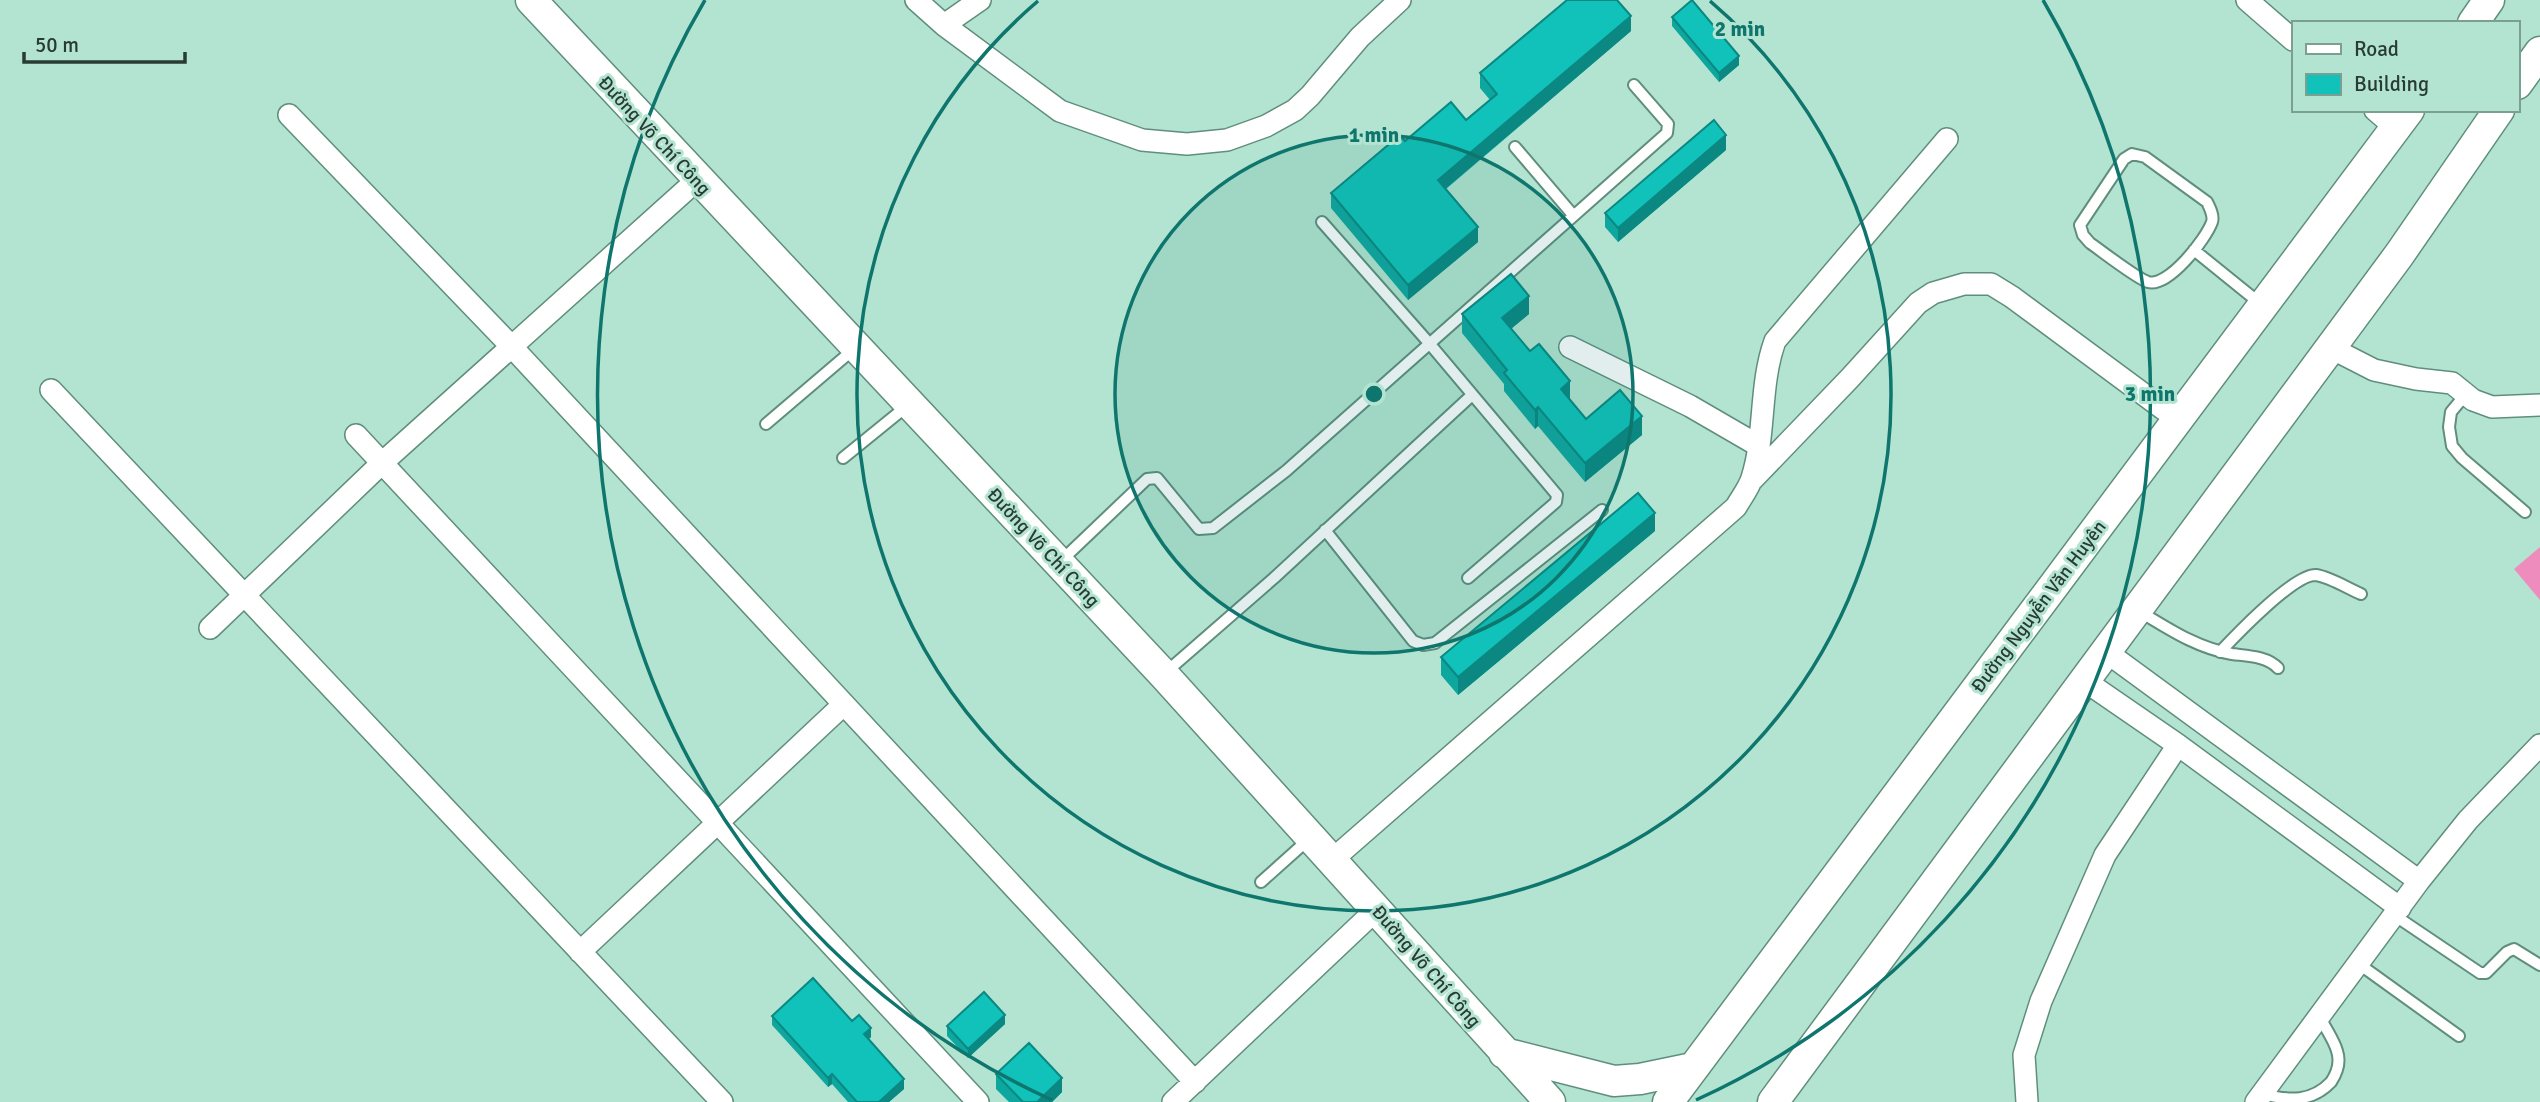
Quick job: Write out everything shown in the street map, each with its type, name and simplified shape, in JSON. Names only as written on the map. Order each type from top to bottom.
[{"type":"street","name":"Đường Võ Chí Công","points":[[531,0],[697,180],[1164,674],[1550,1102]]},
{"type":"street","points":[[916,0],[944,25],[1060,111],[1142,140],[1187,144],[1227,140],[1266,126],[1295,110],[1360,37],[1400,0]]},
{"type":"street","points":[[944,25],[980,0]]},
{"type":"street","points":[[2247,0],[2292,39]]},
{"type":"street","points":[[2474,21],[2489,0]]},
{"type":"street","points":[[1773,1102],[2399,255],[2498,112]]},
{"type":"street","points":[[289,115],[512,347],[1195,1082]]},
{"type":"street","name":"Đường Nguyễn Văn Huyên","points":[[1668,1102],[2262,305],[2393,116]]},
{"type":"street","points":[[1751,481],[1759,446],[1769,360],[1776,341],[1947,139]]},
{"type":"street","points":[[210,628],[382,463],[697,180]]},
{"type":"street","points":[[1332,860],[1736,507],[1751,481],[1850,379],[1917,303],[1933,293],[1964,284],[1991,284],[2177,419]]},
{"type":"street","points":[[1570,347],[1701,412],[1759,446]]},
{"type":"street","points":[[2330,348],[2374,370],[2452,383],[2473,400],[2492,407],[2539,406]]},
{"type":"street","points":[[51,390],[722,1102]]},
{"type":"street","points":[[356,435],[978,1102]]},
{"type":"street","points":[[2105,651],[2419,881]]},
{"type":"street","points":[[2085,681],[2178,746],[2397,911]]},
{"type":"street","points":[[580,952],[843,705]]},
{"type":"street","points":[[2259,1098],[2419,881],[2468,820],[2540,745]]},
{"type":"street","points":[[2027,1102],[2024,1055],[2041,1002],[2105,855],[2178,746]]},
{"type":"street","points":[[1173,1102],[1377,909]]},
{"type":"street","points":[[1504,1053],[1614,1081],[1640,1079],[1693,1068]]},
{"type":"lane","points":[[1060,563],[1151,477],[1157,478],[1199,529],[1213,528],[1286,471],[1667,133],[1668,124],[1634,85]]},
{"type":"lane","points":[[1515,147],[1573,215]]},
{"type":"lane","points":[[2132,154],[2145,157],[2207,202],[2213,222],[2194,250],[2173,275],[2161,282],[2149,282],[2090,243],[2083,235],[2080,225],[2123,159],[2132,154]]},
{"type":"lane","points":[[1322,222],[1429,343],[1557,495],[1556,502],[1468,578]]},
{"type":"lane","points":[[2194,250],[2262,305]]},
{"type":"lane","points":[[766,424],[856,348]]},
{"type":"lane","points":[[2466,394],[2451,412],[2449,428],[2452,446],[2462,458],[2525,512]]},
{"type":"lane","points":[[1164,674],[1472,395]]},
{"type":"lane","points":[[842,458],[909,404]]},
{"type":"lane","points":[[1325,530],[1413,641],[1423,645],[1436,643],[1602,510]]},
{"type":"lane","points":[[2220,652],[2276,598],[2306,576],[2323,577],[2361,594]]},
{"type":"lane","points":[[2136,609],[2187,640],[2220,652],[2273,662],[2278,668]]},
{"type":"lane","points":[[1261,882],[1311,837]]},
{"type":"lane","points":[[2397,911],[2480,973],[2486,973],[2507,952],[2514,949],[2540,965]]},
{"type":"lane","points":[[2359,964],[2459,1037]]},
{"type":"lane","points":[[2259,1098],[2312,1101],[2327,1089],[2339,1071],[2338,1052],[2320,1017]]},
{"type":"shaded area","points":[[2540,547],[2540,600],[2514,569]]},
{"type":"building","points":[[1567,0],[1617,0],[1631,16],[1438,180],[1478,227],[1408,285],[1331,193],[1400,135],[1405,141],[1451,102],[1466,120],[1497,94],[1480,73]]},
{"type":"building","points":[[1692,0],[1739,56],[1719,73],[1672,17]]},
{"type":"building","points":[[1714,120],[1726,135],[1618,228],[1605,213]]},
{"type":"building","points":[[1511,274],[1529,296],[1502,318],[1530,351],[1539,344],[1570,381],[1561,389],[1586,419],[1620,390],[1642,416],[1585,463],[1538,407],[1535,410],[1504,373],[1507,370],[1462,314]]},
{"type":"building","points":[[1638,493],[1655,513],[1458,677],[1441,657]]},
{"type":"building","points":[[813,978],[852,1021],[859,1015],[871,1028],[864,1034],[904,1079],[879,1102],[857,1102],[832,1074],[828,1078],[772,1016]]},
{"type":"building","points":[[984,992],[1005,1015],[968,1049],[947,1026]]},
{"type":"building","points":[[1029,1043],[1062,1078],[1037,1102],[1023,1102],[996,1074]]}]
